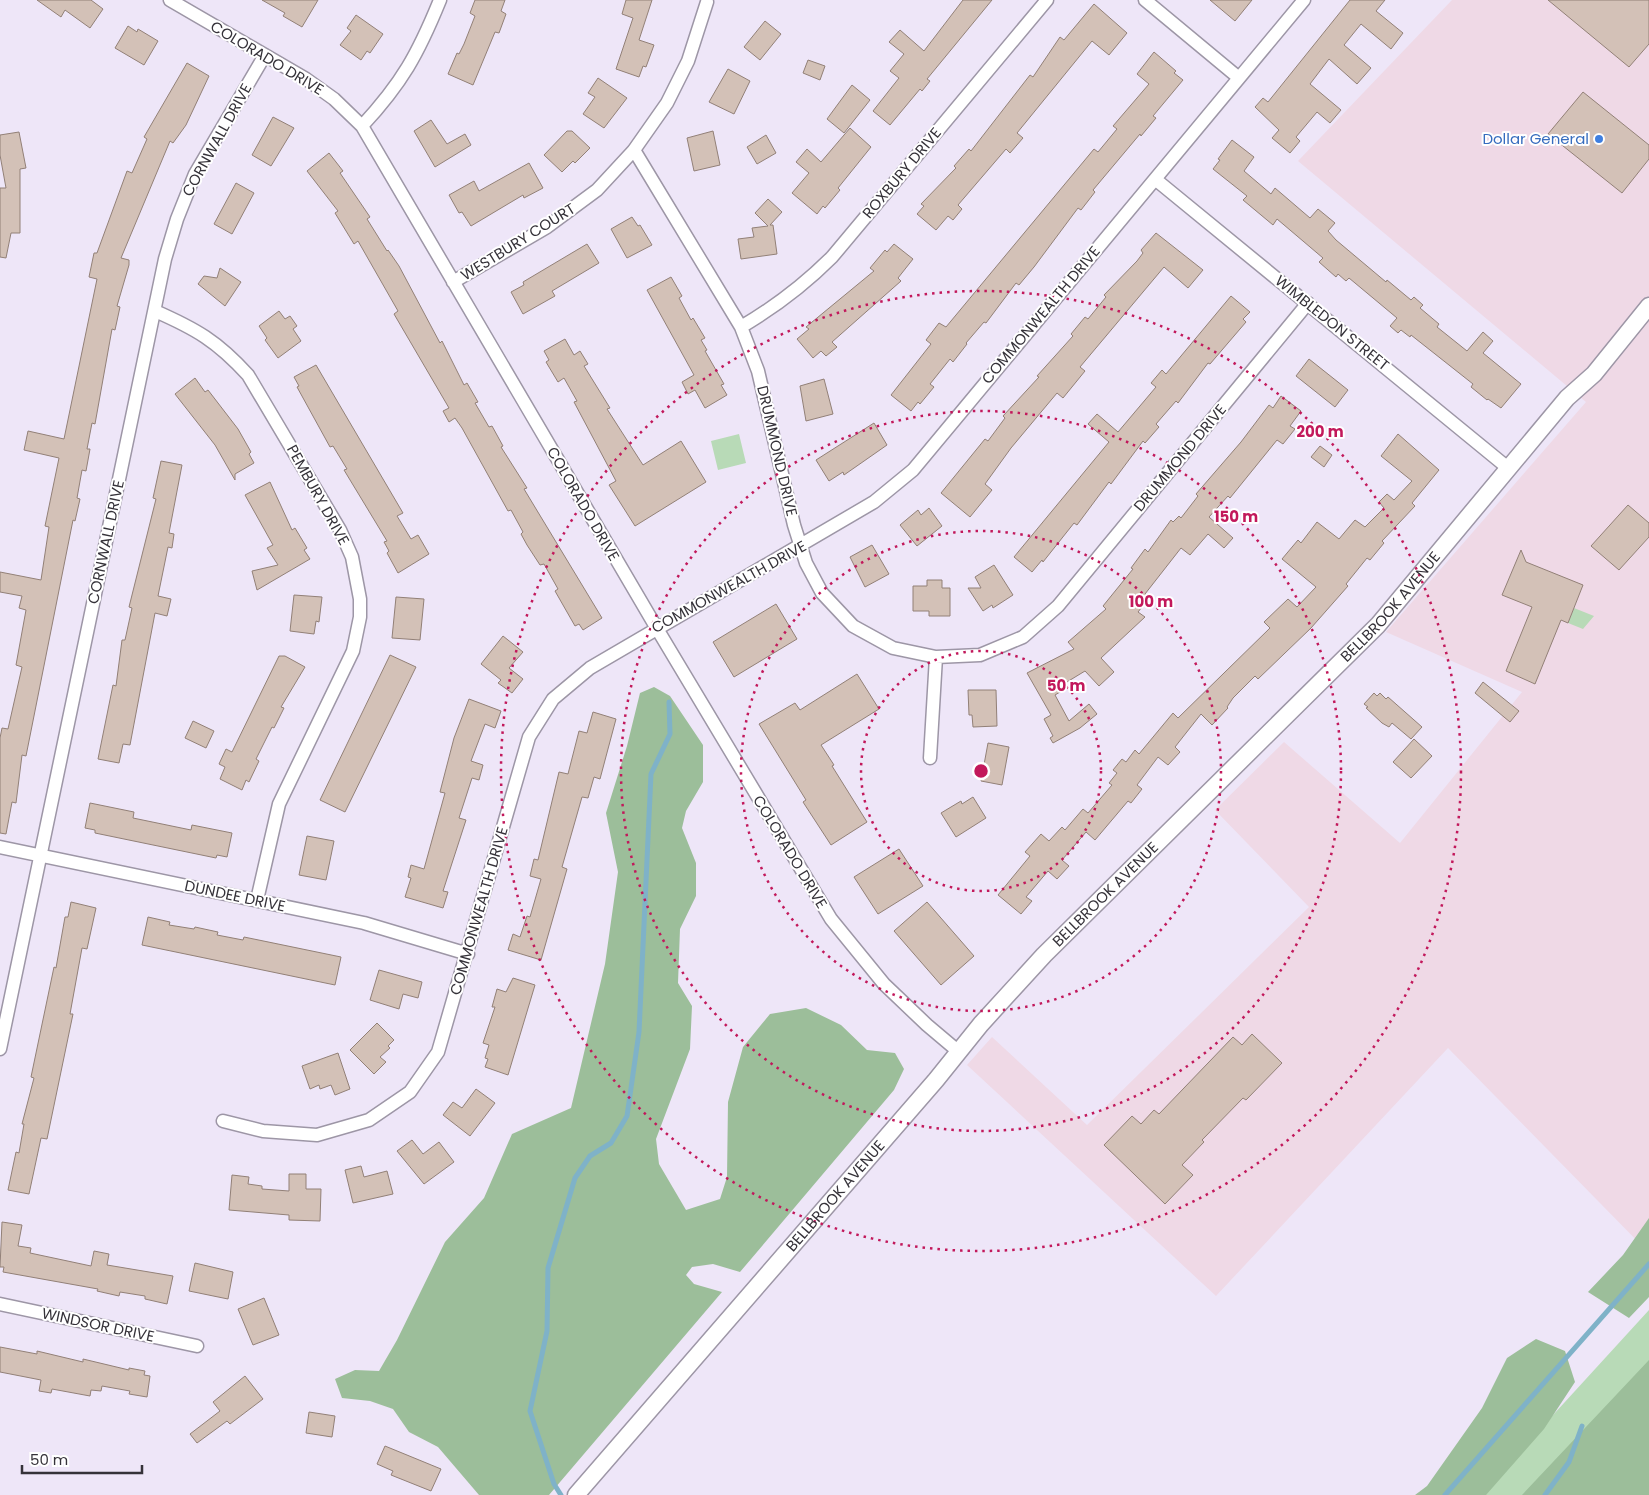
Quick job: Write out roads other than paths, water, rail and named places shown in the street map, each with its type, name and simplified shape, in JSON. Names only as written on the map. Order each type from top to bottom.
[{"type":"street","name":"COLORADO DRIVE","points":[[170,0],[265,55],[334,99],[362,126],[656,627],[831,919],[884,984],[958,1052]]},
{"type":"street","points":[[362,126],[392,93],[408,69],[423,43],[440,0]]},
{"type":"street","name":"ROXBURY DRIVE","points":[[741,327],[776,307],[806,283],[832,257],[1047,0]]},
{"type":"street","points":[[1145,0],[1238,78]]},
{"type":"street","name":"COMMONWEALTH DRIVE","points":[[223,1121],[263,1131],[317,1135],[369,1120],[410,1092],[438,1052],[468,954],[529,737],[553,699],[590,668],[656,627],[800,547],[874,502],[913,470],[1304,0]]},
{"type":"street","name":"WESTBURY COURT","points":[[453,282],[547,227],[597,190],[634,150],[667,104],[688,61],[707,2]]},
{"type":"street","name":"CORNWALL DRIVE","points":[[0,1049],[165,260],[186,193],[195,174],[265,55]]},
{"type":"street","name":"DRUMMOND DRIVE","points":[[634,150],[741,327],[758,371],[800,547],[822,593],[853,626],[893,648],[936,658],[980,655],[1023,637],[1058,606],[1308,303]]},
{"type":"street","name":"WIMBLEDON STREET","points":[[1155,179],[1508,468]]},
{"type":"street","name":"BELLBROOK AVENUE","points":[[576,1495],[1044,955],[1371,632],[1566,398],[1594,374],[1649,306]]},
{"type":"street","name":"PEMBURY DRIVE","points":[[155,311],[208,336],[229,354],[248,375],[340,530],[357,577],[360,617],[353,650],[279,804],[256,900]]},
{"type":"street","points":[[930,758],[936,658]]},
{"type":"street","name":"DUNDEE DRIVE","points":[[0,847],[364,923],[468,954]]},
{"type":"street","name":"WINDSOR DRIVE","points":[[0,1304],[197,1346]]},
{"type":"waterway","points":[[561,1495],[554,1484],[530,1411],[547,1331],[548,1268],[575,1178],[590,1156],[611,1143],[627,1116],[639,1032],[651,774],[670,734],[669,702]]},
{"type":"waterway","points":[[1445,1495],[1649,1264]]},
{"type":"waterway","points":[[1545,1495],[1569,1462],[1582,1426]]},
{"type":"place","name":"Dollar General","points":[[1599,139]]}]
